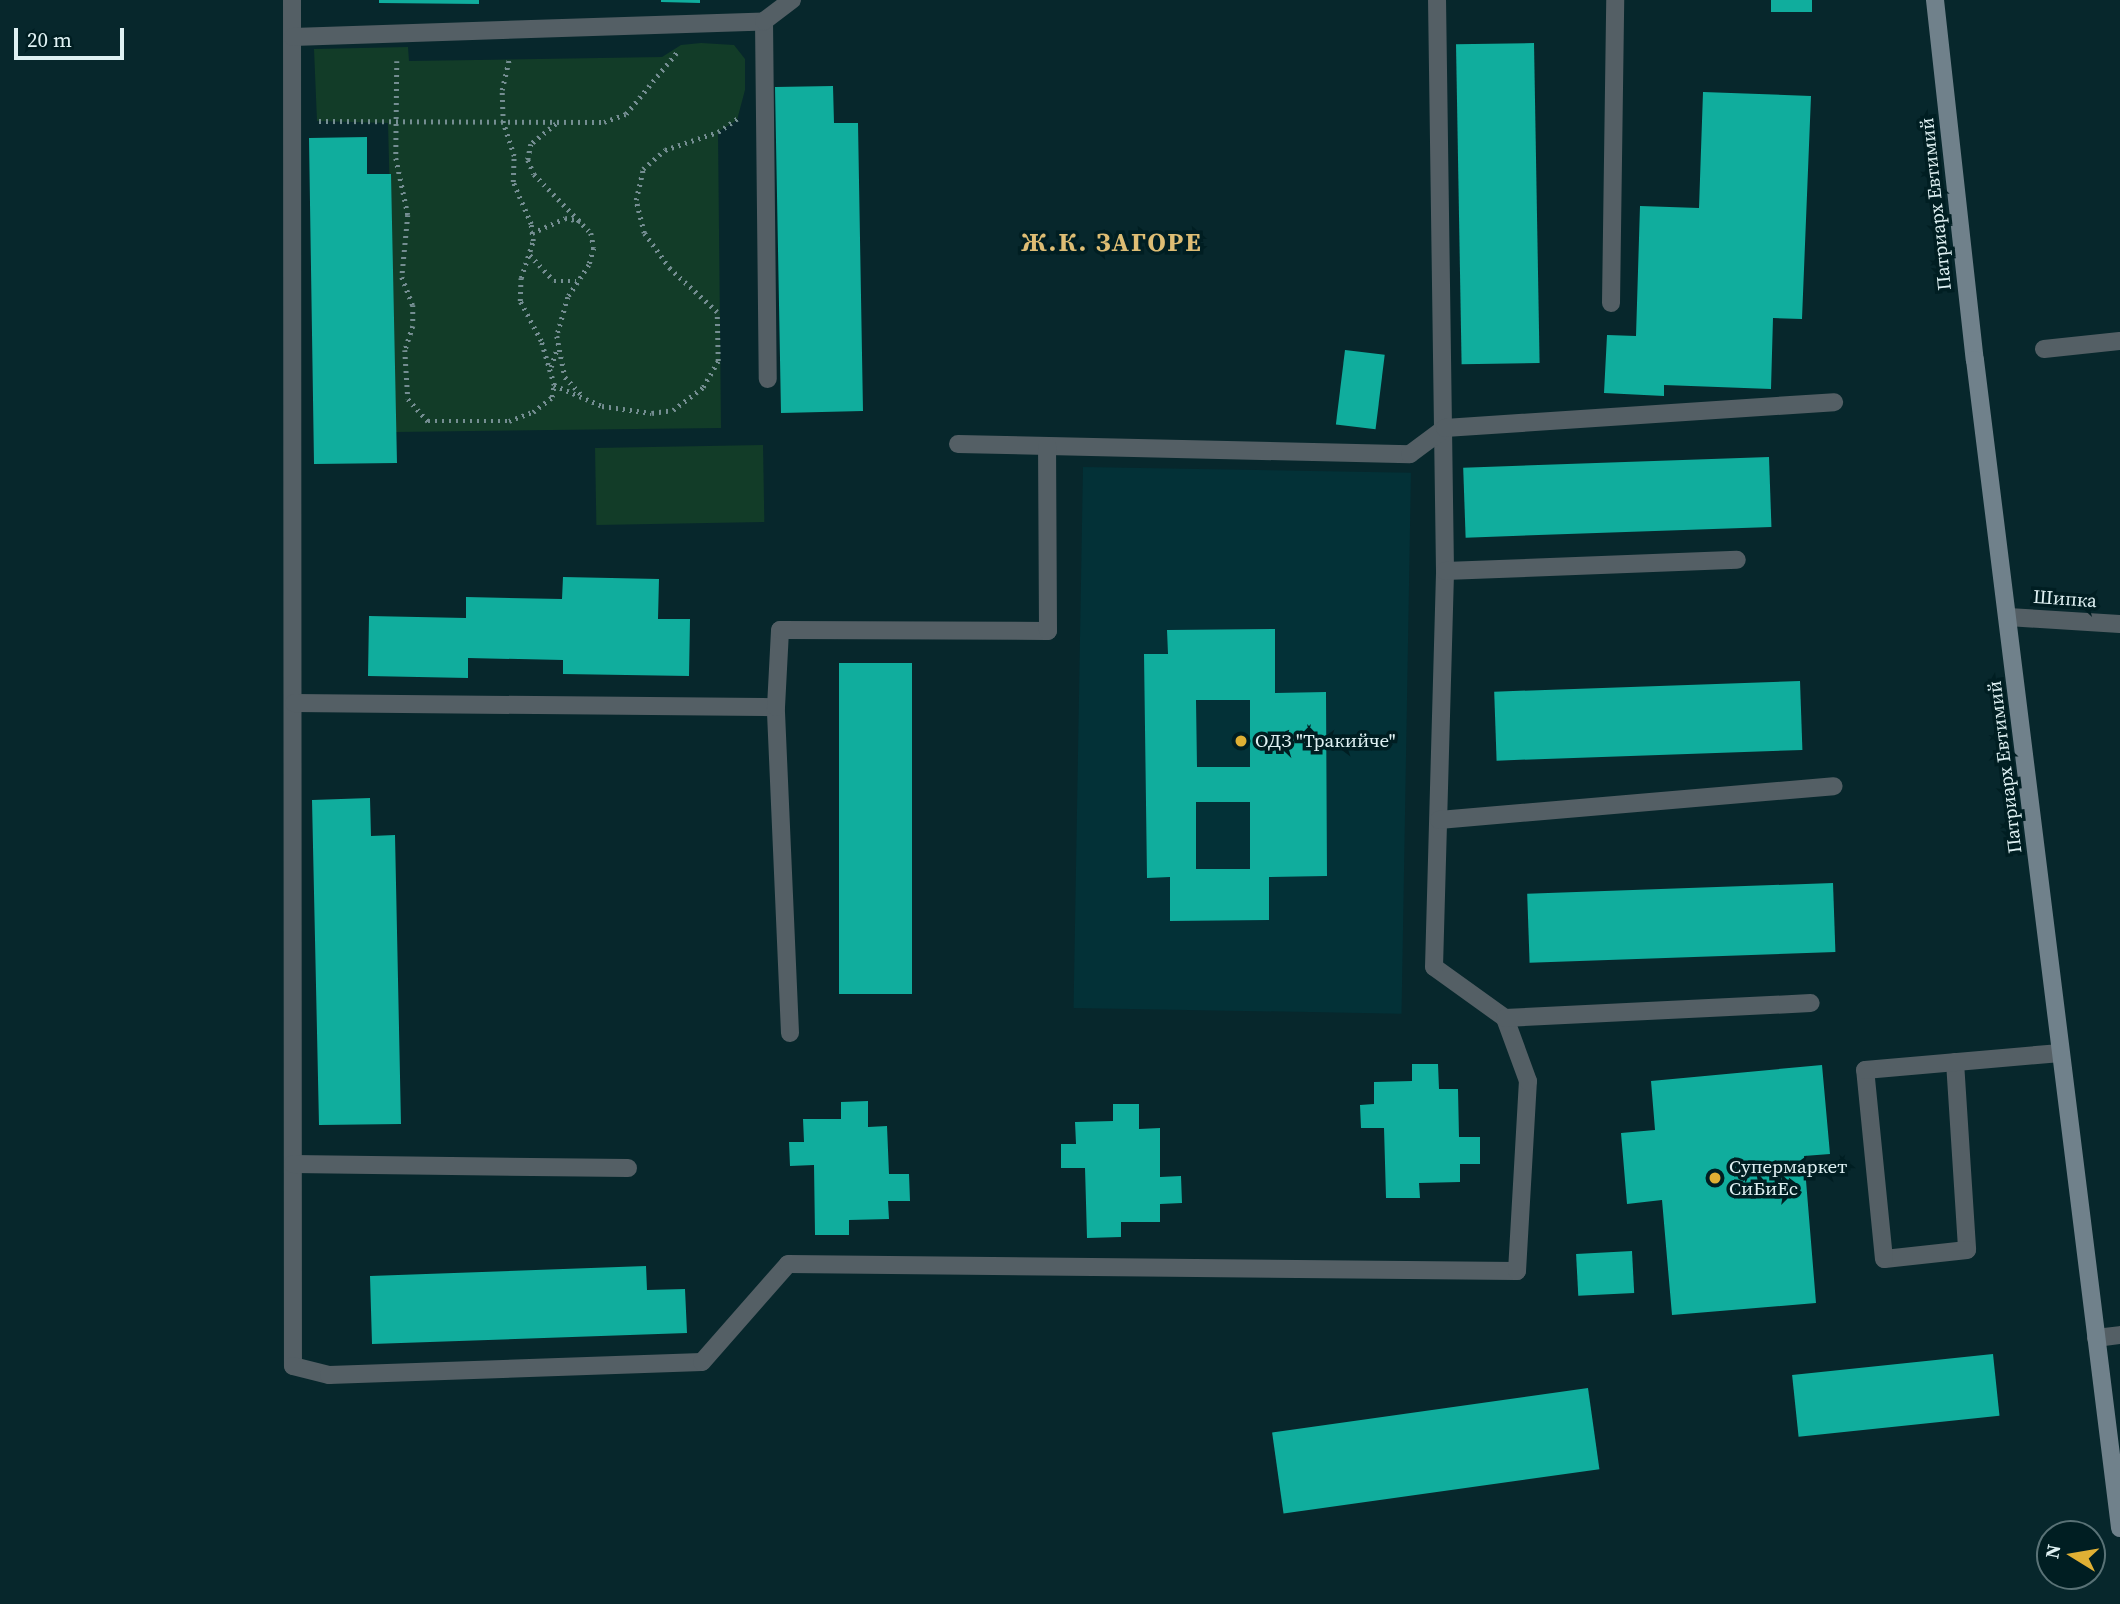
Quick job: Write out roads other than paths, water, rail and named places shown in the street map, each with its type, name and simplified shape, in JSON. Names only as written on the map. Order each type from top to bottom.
[{"type":"main road","name":"Патриарх Евтимий","points":[[1935,0],[2060,1053],[2120,1528]]},
{"type":"street","points":[[292,0],[293,1366],[328,1375],[702,1362],[788,1264],[1517,1271],[1528,1081],[1505,1018],[1434,967],[1445,571],[1437,0]]},
{"type":"street","points":[[293,37],[764,21],[792,0]]},
{"type":"street","points":[[1611,303],[1615,0]]},
{"type":"street","points":[[764,21],[768,379]]},
{"type":"street","points":[[2044,349],[2120,341]]},
{"type":"street","points":[[958,444],[1410,454],[1445,428],[1834,402]]},
{"type":"street","points":[[790,1032],[776,707],[780,629],[1048,631],[1047,446]]},
{"type":"street","points":[[1445,571],[1737,560]]},
{"type":"street","name":"Шипка","points":[[2008,617],[2120,624]]},
{"type":"street","points":[[294,703],[776,707]]},
{"type":"street","points":[[1439,820],[1834,786]]},
{"type":"street","points":[[1505,1018],[1811,1003]]},
{"type":"street","points":[[1955,1062],[1967,1250],[1884,1259],[1865,1070],[1955,1062],[2060,1053]]},
{"type":"street","points":[[293,1164],[628,1168]]},
{"type":"street","points":[[2096,1338],[2120,1335]]},
{"type":"place","name":"ОДЗ \"Тракийче\"","points":[[1241,741]]},
{"type":"place","name":"Супермаркет СиБиЕс","points":[[1715,1178]]},
{"type":"district","name":"Ж.К. ЗАГОРE","points":[[1112,243]]}]
